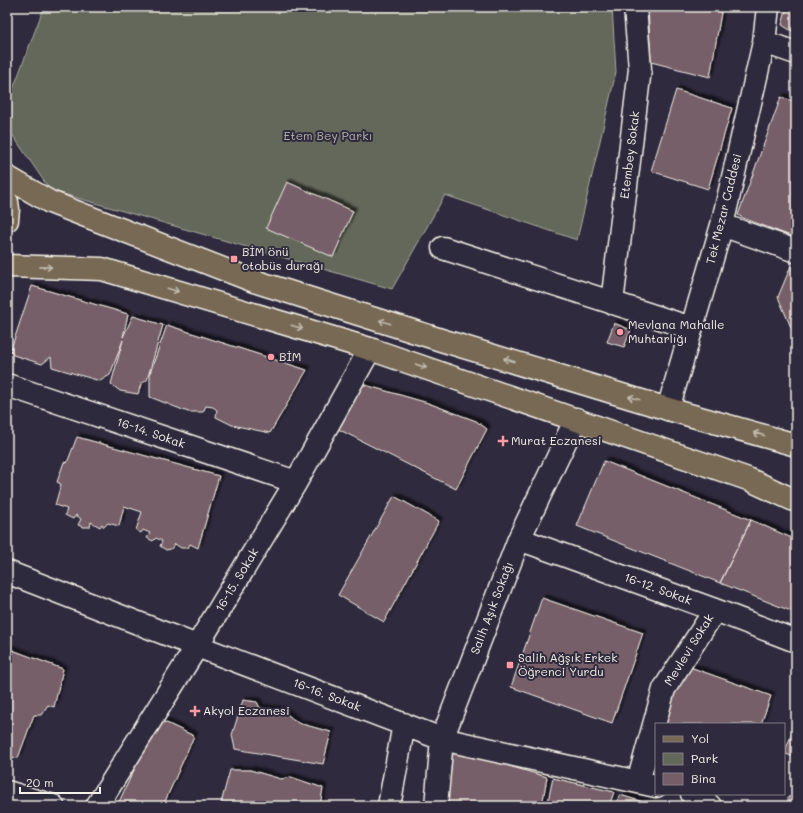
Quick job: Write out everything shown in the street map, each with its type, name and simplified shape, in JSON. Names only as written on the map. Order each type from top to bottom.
[{"type":"main road","points":[[7,177],[50,202],[254,281],[668,409],[796,445]]},
{"type":"main road","points":[[7,202],[7,220]]},
{"type":"main road","points":[[7,266],[102,269],[370,349],[748,479],[796,501]]},
{"type":"street","name":"Etembey Sokak","points":[[612,303],[640,69],[635,7]]},
{"type":"street","name":"Tek Mezar Caddesi","points":[[668,409],[722,225],[764,42],[768,7]]},
{"type":"street","points":[[764,42],[796,53]]},
{"type":"street","points":[[722,225],[796,251]]},
{"type":"street","points":[[443,248],[691,328]]},
{"type":"street","name":"16-15. Sokak","points":[[97,806],[197,646],[296,482],[370,349]]},
{"type":"street","name":"16-14. Sokak","points":[[7,385],[296,482]]},
{"type":"street","name":"Salih Aşık Sokağı","points":[[436,806],[442,739],[518,539],[576,419]]},
{"type":"street","name":"16-12. Sokak","points":[[518,539],[796,641]]},
{"type":"street","name":"16-16. Sokak","points":[[7,572],[442,739],[647,784]]},
{"type":"street","name":"Mevlevi Sokak","points":[[658,723],[664,689],[714,610]]},
{"type":"street","points":[[389,806],[404,724]]},
{"type":"street","name":"Mevlevi Sokak","points":[[647,784],[655,739]]},
{"type":"street","points":[[7,792],[54,806]]},
{"type":"street","points":[[696,795],[700,796],[710,806]]},
{"type":"green space","name":"Etem Bey Parkı","points":[[44,7],[612,7],[616,72],[577,240],[445,195],[392,289],[50,190],[7,127],[7,105]]},
{"type":"building","points":[[648,7],[722,7],[710,77],[651,62]]},
{"type":"building","points":[[787,7],[796,7],[796,32],[782,25]]},
{"type":"building","points":[[676,90],[732,108],[708,189],[651,171]]},
{"type":"building","points":[[781,97],[796,102],[796,238],[738,215]]},
{"type":"building","points":[[287,182],[353,211],[333,257],[266,228]]},
{"type":"building","points":[[793,261],[796,262],[796,339],[778,297]]},
{"type":"building","points":[[32,286],[128,314],[123,337],[133,316],[163,325],[147,380],[141,384],[138,394],[120,391],[111,384],[123,340],[110,375],[100,381],[52,367],[51,357],[42,364],[13,355],[11,349]]},
{"type":"building","points":[[614,323],[631,330],[624,347],[607,342]]},
{"type":"building","points":[[167,325],[307,370],[270,433],[232,425],[216,417],[217,410],[213,407],[206,406],[203,412],[188,412],[150,397],[150,373]]},
{"type":"building","points":[[358,383],[428,403],[476,421],[487,429],[456,489],[336,428]]},
{"type":"building","points":[[77,437],[219,476],[198,548],[190,544],[188,548],[181,548],[175,544],[171,549],[166,550],[160,546],[162,541],[156,538],[153,541],[147,538],[150,533],[143,530],[141,533],[136,530],[142,512],[124,506],[119,526],[108,523],[104,527],[102,524],[100,527],[91,522],[90,527],[83,527],[78,525],[81,519],[76,515],[73,519],[65,515],[67,509],[55,505],[61,484],[57,482],[64,462],[67,463]]},
{"type":"building","points":[[604,461],[751,520],[720,583],[577,526]]},
{"type":"building","points":[[394,496],[439,521],[384,622],[338,595]]},
{"type":"building","points":[[751,520],[796,540],[796,613],[720,583]]},
{"type":"building","points":[[542,598],[643,633],[612,723],[511,687]]},
{"type":"building","points":[[7,648],[63,669],[54,707],[48,705],[41,715],[34,715],[18,758],[7,757]]},
{"type":"building","points":[[687,666],[771,696],[761,723],[662,723],[662,718]]},
{"type":"building","points":[[243,700],[257,702],[260,708],[283,711],[298,723],[331,732],[323,764],[235,749],[232,735]]},
{"type":"building","points":[[158,719],[194,736],[163,806],[117,806]]},
{"type":"building","points":[[796,724],[796,758],[786,754],[786,748]]},
{"type":"building","points":[[450,749],[547,777],[542,806],[438,806]]},
{"type":"building","points":[[230,770],[250,770],[281,779],[291,777],[323,788],[320,806],[221,806]]},
{"type":"building","points":[[553,778],[614,792],[609,806],[547,806]]},
{"type":"building","points":[[620,795],[656,806],[616,806]]},
{"type":"building","points":[[796,796],[796,806],[788,806],[788,797]]},
{"type":"place","name":"BİM önü otobüs durağı","points":[[234,259]]},
{"type":"place","name":"Mevlana Mahalle Muhtarlığı","points":[[620,332]]},
{"type":"place","name":"BİM","points":[[271,357]]},
{"type":"place","name":"Murat Eczanesi","points":[[503,441]]},
{"type":"place","name":"Salih Ağşık Erkek Öğrenci Yurdu","points":[[510,665]]},
{"type":"place","name":"Akyol Eczanesi","points":[[195,711]]}]
